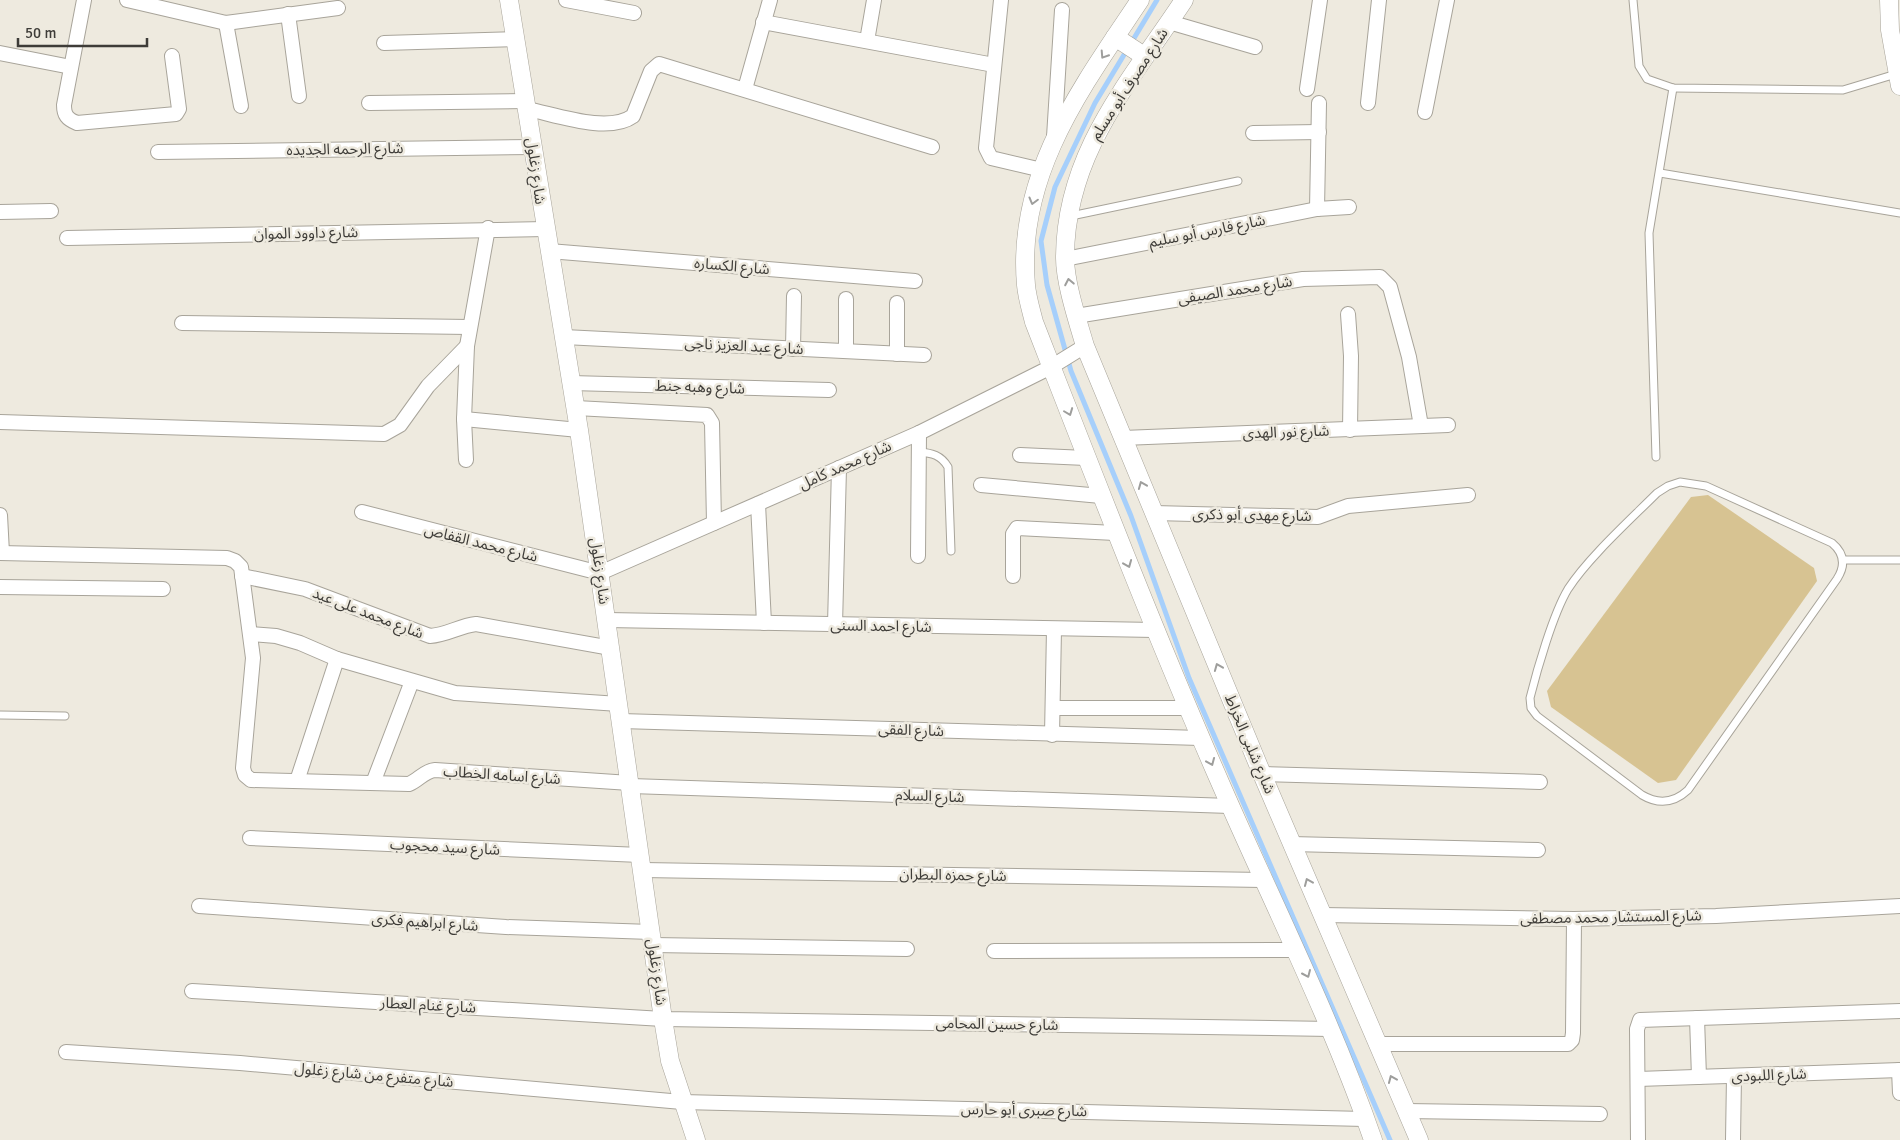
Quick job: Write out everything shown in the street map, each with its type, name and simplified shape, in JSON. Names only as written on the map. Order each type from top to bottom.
[{"type":"street","points":[[84,0],[64,113],[69,120],[77,123],[176,114],[179,109],[172,56]]},
{"type":"street","points":[[127,0],[226,23],[338,8]]},
{"type":"street","name":"شارع زغلول","points":[[509,0],[545,228],[580,430],[663,1019],[670,1061],[696,1140]]},
{"type":"street","points":[[566,0],[634,13]]},
{"type":"street","points":[[745,89],[770,0]]},
{"type":"street","points":[[867,41],[874,0]]},
{"type":"street","points":[[1001,0],[985,142],[987,154],[991,158],[1042,170]]},
{"type":"street","name":"شارع مصرف أبو مسلم","points":[[1082,349],[1065,259],[1068,217],[1078,176],[1128,45],[1140,0]]},
{"type":"street","name":"شارع مصرف أبو مسلم","points":[[1056,364],[1034,322],[1026,286],[1026,246],[1031,208],[1042,170],[1067,111],[1128,45],[1170,22],[1184,0]]},
{"type":"street","points":[[1307,89],[1320,0]]},
{"type":"street","points":[[1368,103],[1379,0]]},
{"type":"street","points":[[1424,112],[1447,0]]},
{"type":"street","points":[[1889,0],[1890,30],[1898,80]]},
{"type":"street","points":[[1054,140],[1062,10]]},
{"type":"street","points":[[288,14],[299,96]]},
{"type":"street","points":[[763,22],[994,66]]},
{"type":"street","points":[[1170,22],[1255,47]]},
{"type":"street","points":[[226,23],[241,106]]},
{"type":"street","points":[[384,43],[515,39]]},
{"type":"street","points":[[0,53],[71,67]]},
{"type":"street","points":[[369,103],[527,105],[602,124],[615,125],[634,116],[651,71],[659,64],[932,147]]},
{"type":"street","points":[[1317,209],[1319,103]]},
{"type":"street","points":[[1253,133],[1319,132]]},
{"type":"street","name":"شارع الرحمه الجديده","points":[[158,152],[532,147]]},
{"type":"street","name":"شارع فارس أبو سليم","points":[[1065,259],[1317,209],[1349,207]]},
{"type":"street","points":[[0,212],[51,211]]},
{"type":"street","points":[[466,460],[464,418],[467,346],[488,228]]},
{"type":"street","name":"شارع داوود الموان","points":[[67,238],[545,228]]},
{"type":"street","name":"شارع الكساره","points":[[549,251],[915,282]]},
{"type":"street","name":"شارع محمد الصيفى","points":[[1076,316],[1303,279],[1380,277],[1387,281],[1390,287],[1409,357],[1421,426]]},
{"type":"street","points":[[793,349],[794,296]]},
{"type":"street","points":[[846,299],[846,351]]},
{"type":"street","points":[[896,303],[897,354]]},
{"type":"street","points":[[1348,314],[1351,356],[1350,430]]},
{"type":"street","points":[[182,323],[469,327]]},
{"type":"street","name":"شارع عبد العزيز ناجى","points":[[564,337],[924,355]]},
{"type":"street","points":[[0,422],[384,434],[400,425],[434,379],[467,346]]},
{"type":"street","name":"شارع محمد كامل","points":[[600,573],[919,433],[1082,349]]},
{"type":"street","name":"شارع شلبى الخراط","points":[[1082,349],[1123,438],[1262,774],[1419,1140]]},
{"type":"street","points":[[1056,364],[1100,496],[1200,738],[1331,1029],[1373,1140]]},
{"type":"street","name":"شارع وهبه جنط","points":[[571,383],[829,390]]},
{"type":"street","points":[[576,408],[703,414],[712,423],[714,523]]},
{"type":"street","points":[[464,418],[580,430]]},
{"type":"street","name":"شارع نور الهدى","points":[[1123,438],[1448,425]]},
{"type":"street","points":[[918,556],[919,433]]},
{"type":"street","points":[[1020,455],[1086,458]]},
{"type":"street","points":[[836,625],[839,468]]},
{"type":"street","points":[[981,485],[1100,496]]},
{"type":"street","name":"شارع مهدى أبو ذكرى","points":[[1154,513],[1318,517],[1348,506],[1468,496]]},
{"type":"street","points":[[758,504],[764,623]]},
{"type":"street","name":"شارع محمد القفاص","points":[[362,512],[600,573]]},
{"type":"street","points":[[0,515],[1,553],[227,558],[235,561],[241,567],[251,634]]},
{"type":"street","points":[[1013,576],[1013,534],[1017,528],[1116,533]]},
{"type":"street","name":"شارع محمد على عيد","points":[[242,576],[305,589],[430,636],[440,636],[458,628],[476,624],[611,648]]},
{"type":"street","points":[[0,587],[163,589]]},
{"type":"street","name":"شارع احمد السنى","points":[[607,620],[1155,630]]},
{"type":"street","points":[[1052,735],[1054,629]]},
{"type":"street","name":"شارع الفقى","points":[[251,634],[276,636],[300,643],[337,659],[441,690],[620,712],[1052,735],[1200,738]]},
{"type":"street","name":"شارع اسامه الخطاب","points":[[251,634],[253,658],[243,768],[245,775],[251,780],[409,784],[415,782],[424,773],[435,770],[630,785]]},
{"type":"street","points":[[297,782],[337,659]]},
{"type":"street","points":[[373,783],[412,681]]},
{"type":"street","points":[[1053,708],[1188,708]]},
{"type":"street","points":[[1262,774],[1540,782]]},
{"type":"street","name":"شارع السلام","points":[[630,785],[1230,806]]},
{"type":"street","name":"شارع سيد محجوب","points":[[250,838],[642,862]]},
{"type":"street","points":[[1292,844],[1538,850]]},
{"type":"street","name":"شارع حمزه البطران","points":[[642,862],[1263,880]]},
{"type":"street","name":"شارع ابراهيم فكرى","points":[[198,906],[652,939],[907,949]]},
{"type":"street","name":"شارع المستشار محمد مصطفى","points":[[1322,915],[1574,919],[1716,916],[1900,906]]},
{"type":"street","points":[[1377,1044],[1568,1044],[1572,1040],[1573,1033],[1574,919]]},
{"type":"street","points":[[994,951],[1297,950]]},
{"type":"street","name":"شارع غنام العطار","points":[[192,991],[663,1019]]},
{"type":"street","points":[[1638,1140],[1637,1028],[1640,1020],[1900,1011]]},
{"type":"street","points":[[1697,1018],[1699,1077]]},
{"type":"street","name":"شارع حسين المحامى","points":[[663,1019],[1331,1029]]},
{"type":"street","name":"شارع متفرع من شارع زغلول","points":[[66,1052],[240,1063],[682,1102]]},
{"type":"street","points":[[1900,1070],[1900,1093]]},
{"type":"street","name":"شارع اللبودى","points":[[1638,1079],[1900,1070]]},
{"type":"street","points":[[1733,1140],[1734,1076]]},
{"type":"street","name":"شارع صبرى أبو حارس","points":[[682,1102],[1365,1119]]},
{"type":"street","points":[[1406,1111],[1600,1114]]},
{"type":"lane","points":[[1633,0],[1639,66],[1647,79],[1673,88],[1843,90],[1898,80]]},
{"type":"lane","points":[[1656,457],[1649,232],[1673,88]]},
{"type":"lane","points":[[1660,173],[1900,213]]},
{"type":"lane","points":[[1068,217],[1238,181]]},
{"type":"lane","points":[[919,452],[931,453],[943,459],[948,467],[951,551]]},
{"type":"lane","points":[[1680,482],[1706,486],[1832,543],[1841,553],[1843,560],[1843,567],[1837,579],[1688,790],[1674,800],[1657,801],[1642,795],[1537,716],[1531,708],[1531,694],[1557,614],[1568,590],[1585,568],[1656,492],[1668,486],[1680,482]]},
{"type":"lane","points":[[1843,560],[1900,560]]},
{"type":"lane","points":[[0,716],[65,716]]},
{"type":"shaded area","points":[[1708,495],[1814,568],[1817,581],[1676,780],[1658,783],[1551,707],[1547,691],[1691,497]]},
{"type":"waterway","points":[[1157,0],[1095,103],[1055,187],[1041,241],[1047,285],[1071,371],[1131,516],[1189,678],[1390,1140]]}]
